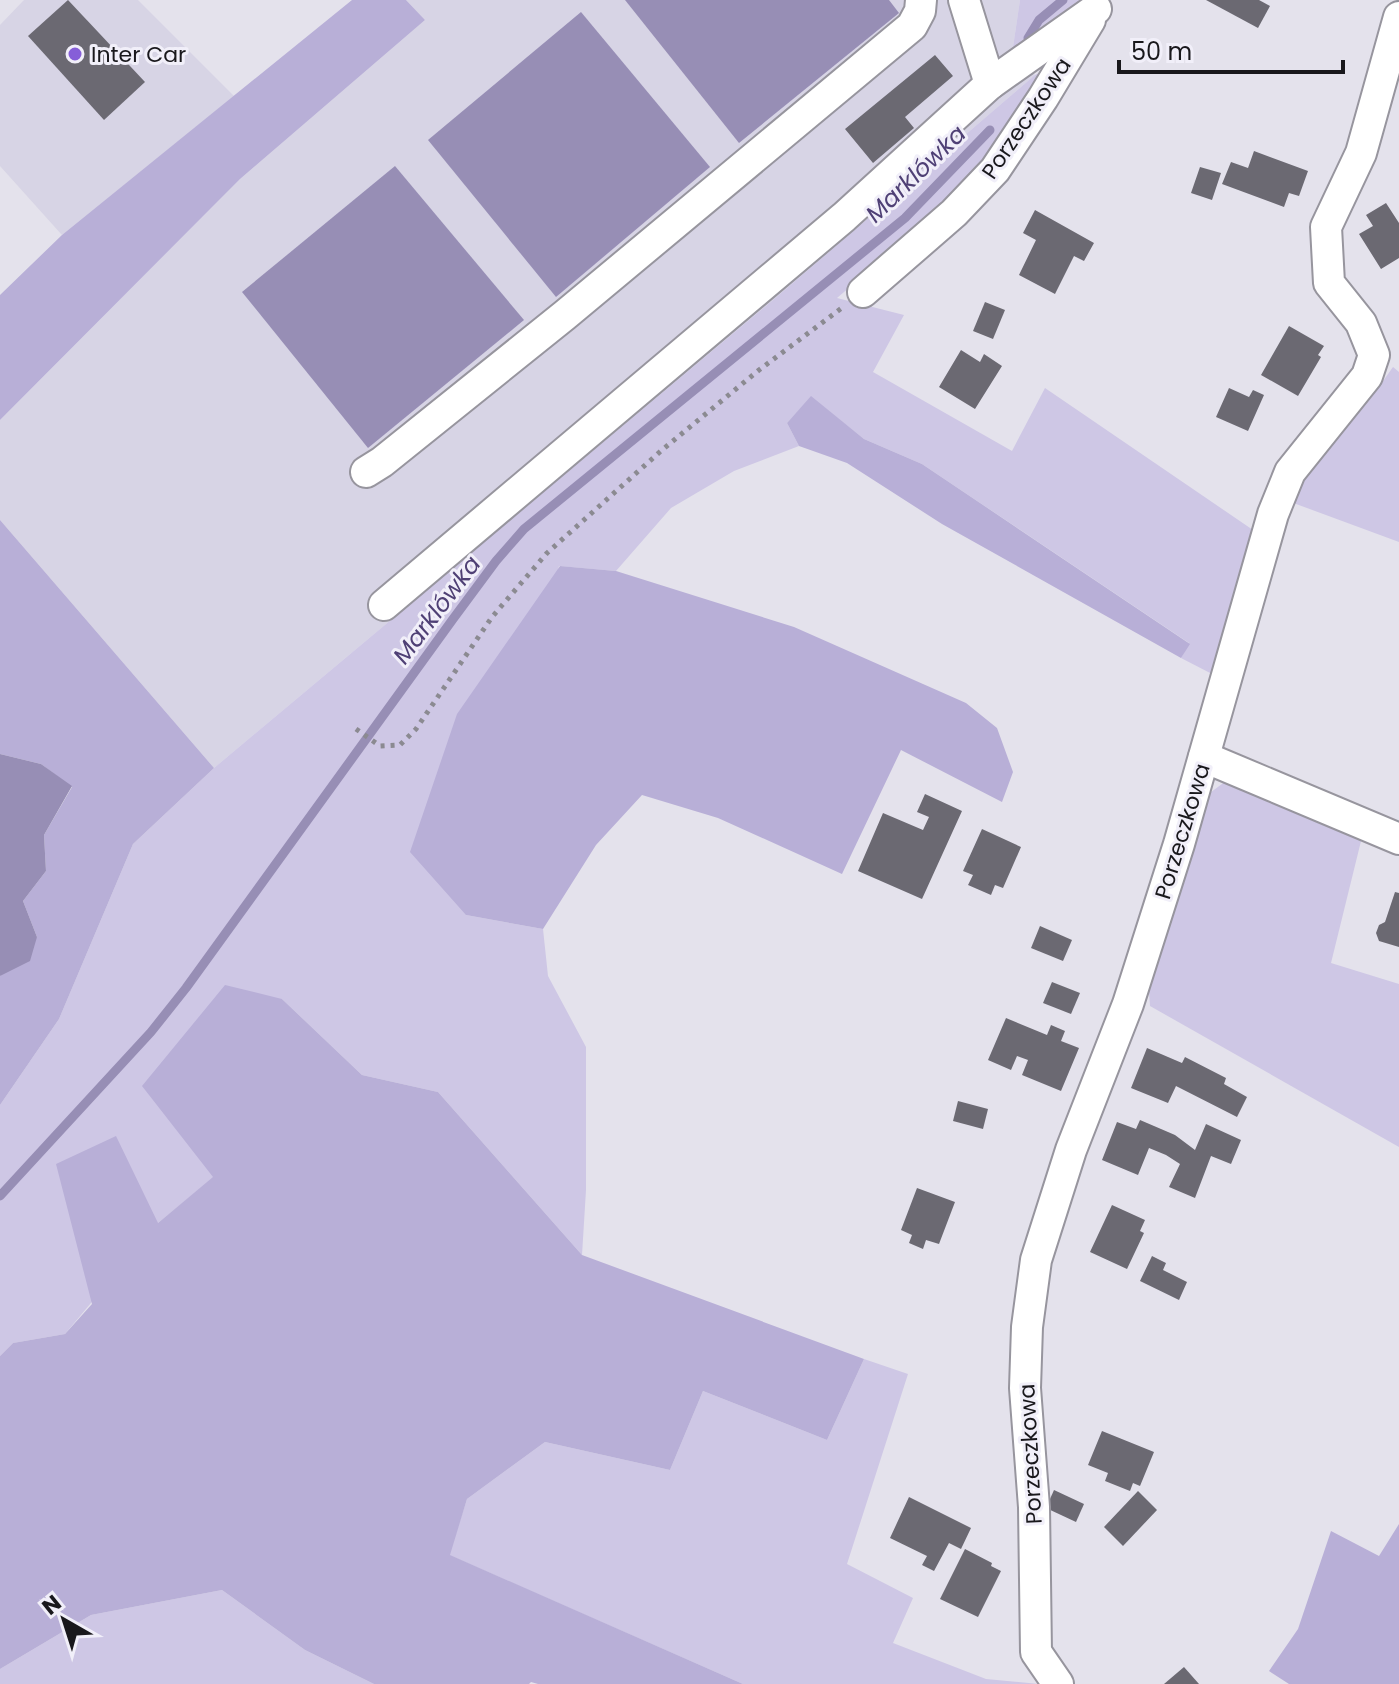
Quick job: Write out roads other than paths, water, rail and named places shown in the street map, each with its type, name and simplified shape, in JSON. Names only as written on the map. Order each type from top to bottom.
[{"type":"street","points":[[366,472],[394,453],[565,315],[902,35],[912,26],[920,11],[921,0]]},
{"type":"street","points":[[964,0],[990,84]]},
{"type":"street","points":[[384,605],[844,217],[990,84],[1102,4]]},
{"type":"street","name":"Porzeczkowa","points":[[863,292],[954,213],[995,170],[1102,4]]},
{"type":"street","name":"Porzeczkowa","points":[[1058,1684],[1036,1652],[1034,1520],[1025,1388],[1027,1327],[1036,1260],[1071,1150],[1128,1004],[1204,757],[1273,514],[1290,472],[1367,376],[1374,355],[1361,323],[1329,283],[1326,227],[1361,153],[1399,17]]},
{"type":"street","points":[[1204,757],[1399,839]]},
{"type":"waterway","name":"Marklówka","points":[[1028,38],[1039,20],[1063,0]]},
{"type":"waterway","name":"Marklówka","points":[[0,1196],[151,1032],[186,988],[453,619],[524,529],[905,218],[990,130]]},
{"type":"place","name":"Inter Car","points":[[75,54]]}]
